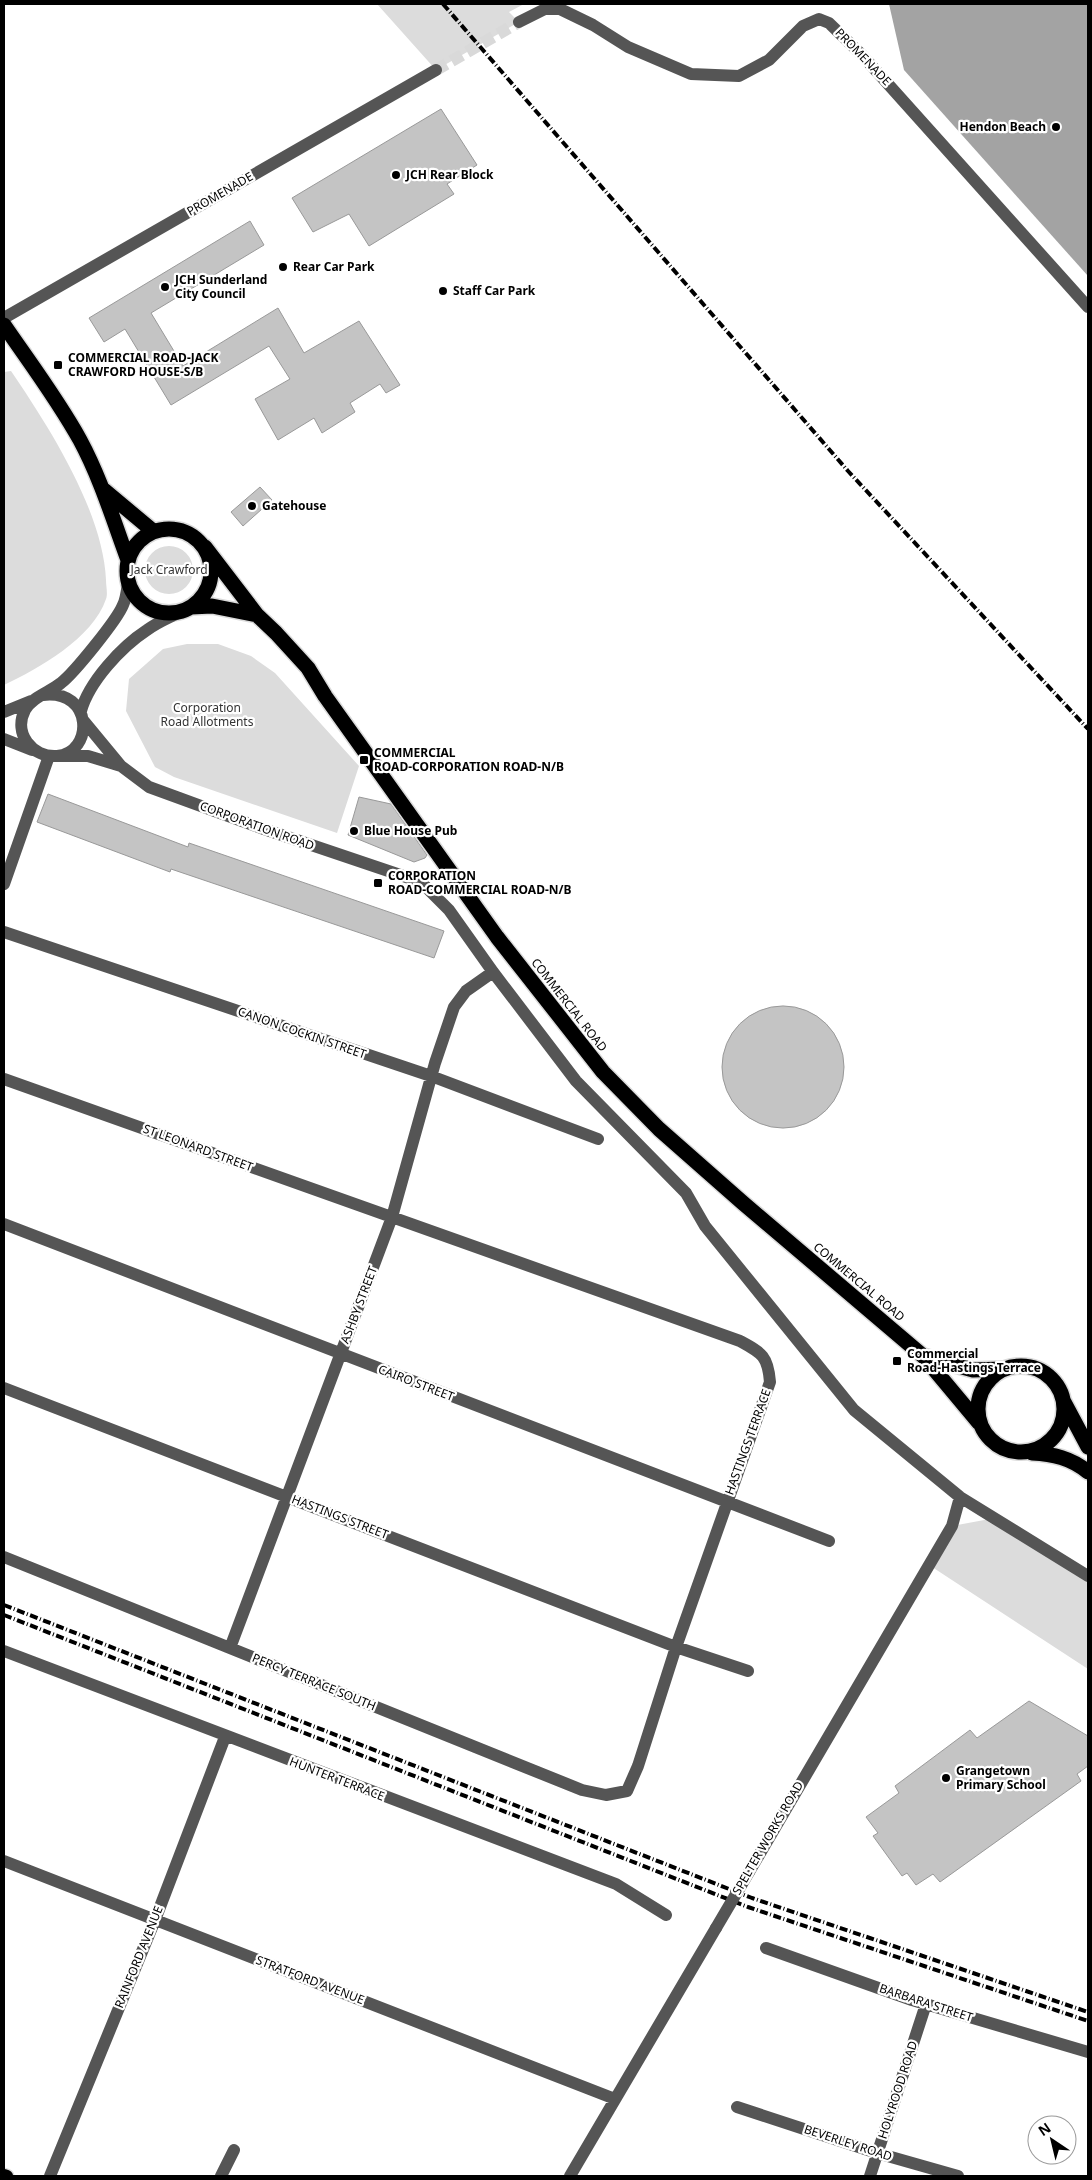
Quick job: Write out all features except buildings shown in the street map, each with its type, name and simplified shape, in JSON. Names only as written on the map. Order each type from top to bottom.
[{"type":"highway","points":[[4,325],[75,432],[102,489],[128,560],[128,583],[134,596],[150,609],[164,613],[212,606],[257,615]]},
{"type":"highway","points":[[102,489],[153,531]]},
{"type":"highway","points":[[128,560],[133,547],[142,537],[153,531],[172,528],[194,536],[205,547],[211,561],[211,577],[206,592],[185,610]]},
{"type":"highway","name":"COMMERCIAL ROAD","points":[[205,547],[257,615],[308,668],[325,696],[497,937],[603,1072],[659,1129],[923,1356],[979,1422]]},
{"type":"highway","name":"COMMERCIAL ROAD","points":[[923,1356],[973,1370],[993,1371],[1005,1369]]},
{"type":"highway","points":[[1088,1448],[1055,1382],[1038,1369],[1029,1366],[1014,1366],[1005,1369],[987,1382],[980,1395],[977,1414],[986,1436],[1007,1450],[1051,1454],[1064,1458],[1088,1472]]},
{"type":"highway","points":[[1017,1452],[1032,1451],[1047,1444],[1060,1428],[1064,1414],[1064,1401]]},
{"type":"street","name":"PROMENADE","points":[[519,22],[545,9],[560,9],[593,25],[628,47],[691,74],[739,76],[770,60],[803,26],[819,19],[829,23],[862,54],[1088,307]]},
{"type":"street","name":"PROMENADE","points":[[4,318],[436,70]]},
{"type":"street","name":"CORPORATION ROAD","points":[[34,751],[26,742],[22,732],[22,718],[26,708],[63,682],[112,624],[124,605],[128,583]]},
{"type":"street","points":[[4,884],[55,756],[70,751],[80,741],[83,731],[82,716],[85,697],[111,662],[146,630],[185,610]]},
{"type":"street","name":"CORPORATION ROAD","points":[[4,712],[39,698],[55,694],[66,696],[74,702],[82,716],[122,766],[150,787],[264,829],[421,882],[438,896],[493,972]]},
{"type":"street","name":"CORPORATION ROAD","points":[[4,739],[34,751],[55,756],[88,756],[122,766]]},
{"type":"street","name":"CANON COCKIN STREET","points":[[4,932],[431,1076],[598,1139]]},
{"type":"street","points":[[493,972],[576,1081],[686,1193],[705,1226],[854,1410],[960,1497],[1088,1576]]},
{"type":"street","name":"ASHBY STREET","points":[[230,1648],[392,1217],[431,1076],[454,1007],[466,991],[493,972]]},
{"type":"street","name":"ST LEONARD STREET","points":[[4,1078],[392,1217]]},
{"type":"street","name":"HASTINGS TERRACE","points":[[392,1217],[740,1341],[761,1353],[769,1366],[770,1382],[676,1646],[638,1766],[627,1792]]},
{"type":"street","name":"CAIRO STREET","points":[[4,1224],[829,1541]]},
{"type":"street","name":"HASTINGS STREET","points":[[4,1388],[748,1672]]},
{"type":"street","name":"SPELTER WORKS ROAD","points":[[570,2176],[952,1526],[960,1497]]},
{"type":"street","name":"PERCY TERRACE SOUTH","points":[[4,1557],[582,1790],[606,1795],[627,1792]]},
{"type":"street","name":"HUNTER TERRACE","points":[[4,1651],[225,1737],[616,1884],[666,1915]]},
{"type":"street","name":"RAINFORD AVENUE","points":[[50,2176],[155,1920],[225,1737]]},
{"type":"street","name":"STRATFORD AVENUE","points":[[4,1861],[615,2099]]},
{"type":"street","name":"BARBARA STREET","points":[[766,1948],[926,2004],[1088,2052]]},
{"type":"street","name":"HOLYROOD ROAD","points":[[870,2176],[926,2004]]},
{"type":"street","name":"BEVERLEY ROAD","points":[[737,2108],[877,2153],[958,2176]]},
{"type":"street","points":[[221,2176],[234,2150]]},
{"type":"green space","points":[[377,4],[524,4],[509,12],[519,22],[436,70]]},
{"type":"green space","points":[[11,371],[57,444],[85,498],[103,554],[107,595],[99,613],[77,639],[48,661],[4,685],[4,372]]},
{"type":"green space","name":"Jack Crawford","points":[[164,546],[174,546],[186,553],[193,565],[193,575],[186,587],[174,594],[164,594],[156,590],[149,583],[145,575],[145,565],[149,557],[156,550]]},
{"type":"green space","name":"Corporation Road Allotments","points":[[187,644],[218,644],[251,656],[275,673],[359,766],[337,833],[174,777],[155,767],[126,711],[129,679],[163,649]]},
{"type":"green space","points":[[995,1518],[1088,1576],[1088,1669],[929,1565],[952,1526]]},
{"type":"shaded area","points":[[889,4],[1088,4],[1088,276],[904,70]]},
{"type":"tunnel","points":[[436,70],[519,22]]},
{"type":"railway","points":[[443,4],[848,471],[1088,729]]},
{"type":"railway","points":[[4,1605],[752,1898],[1088,2012]]},
{"type":"railway","points":[[4,1615],[748,1907],[1088,2021]]},
{"type":"place","name":"Hendon Beach","points":[[1056,127]]},
{"type":"place","name":"JCH Rear Block","points":[[396,175]]},
{"type":"place","name":"Rear Car Park","points":[[283,267]]},
{"type":"place","name":"JCH Sunderland City Council","points":[[165,287]]},
{"type":"place","name":"Staff Car Park","points":[[443,291]]},
{"type":"place","name":"COMMERCIAL ROAD-JACK CRAWFORD HOUSE-S/B","points":[[58,365]]},
{"type":"place","name":"Gatehouse","points":[[252,506]]},
{"type":"place","name":"COMMERCIAL ROAD-CORPORATION ROAD-N/B","points":[[364,760]]},
{"type":"place","name":"Blue House Pub","points":[[354,831]]},
{"type":"place","name":"CORPORATION ROAD-COMMERCIAL ROAD-N/B","points":[[378,883]]},
{"type":"place","name":"Commercial Road-Hastings Terrace","points":[[897,1361]]},
{"type":"place","name":"Grangetown Primary School","points":[[946,1778]]}]
